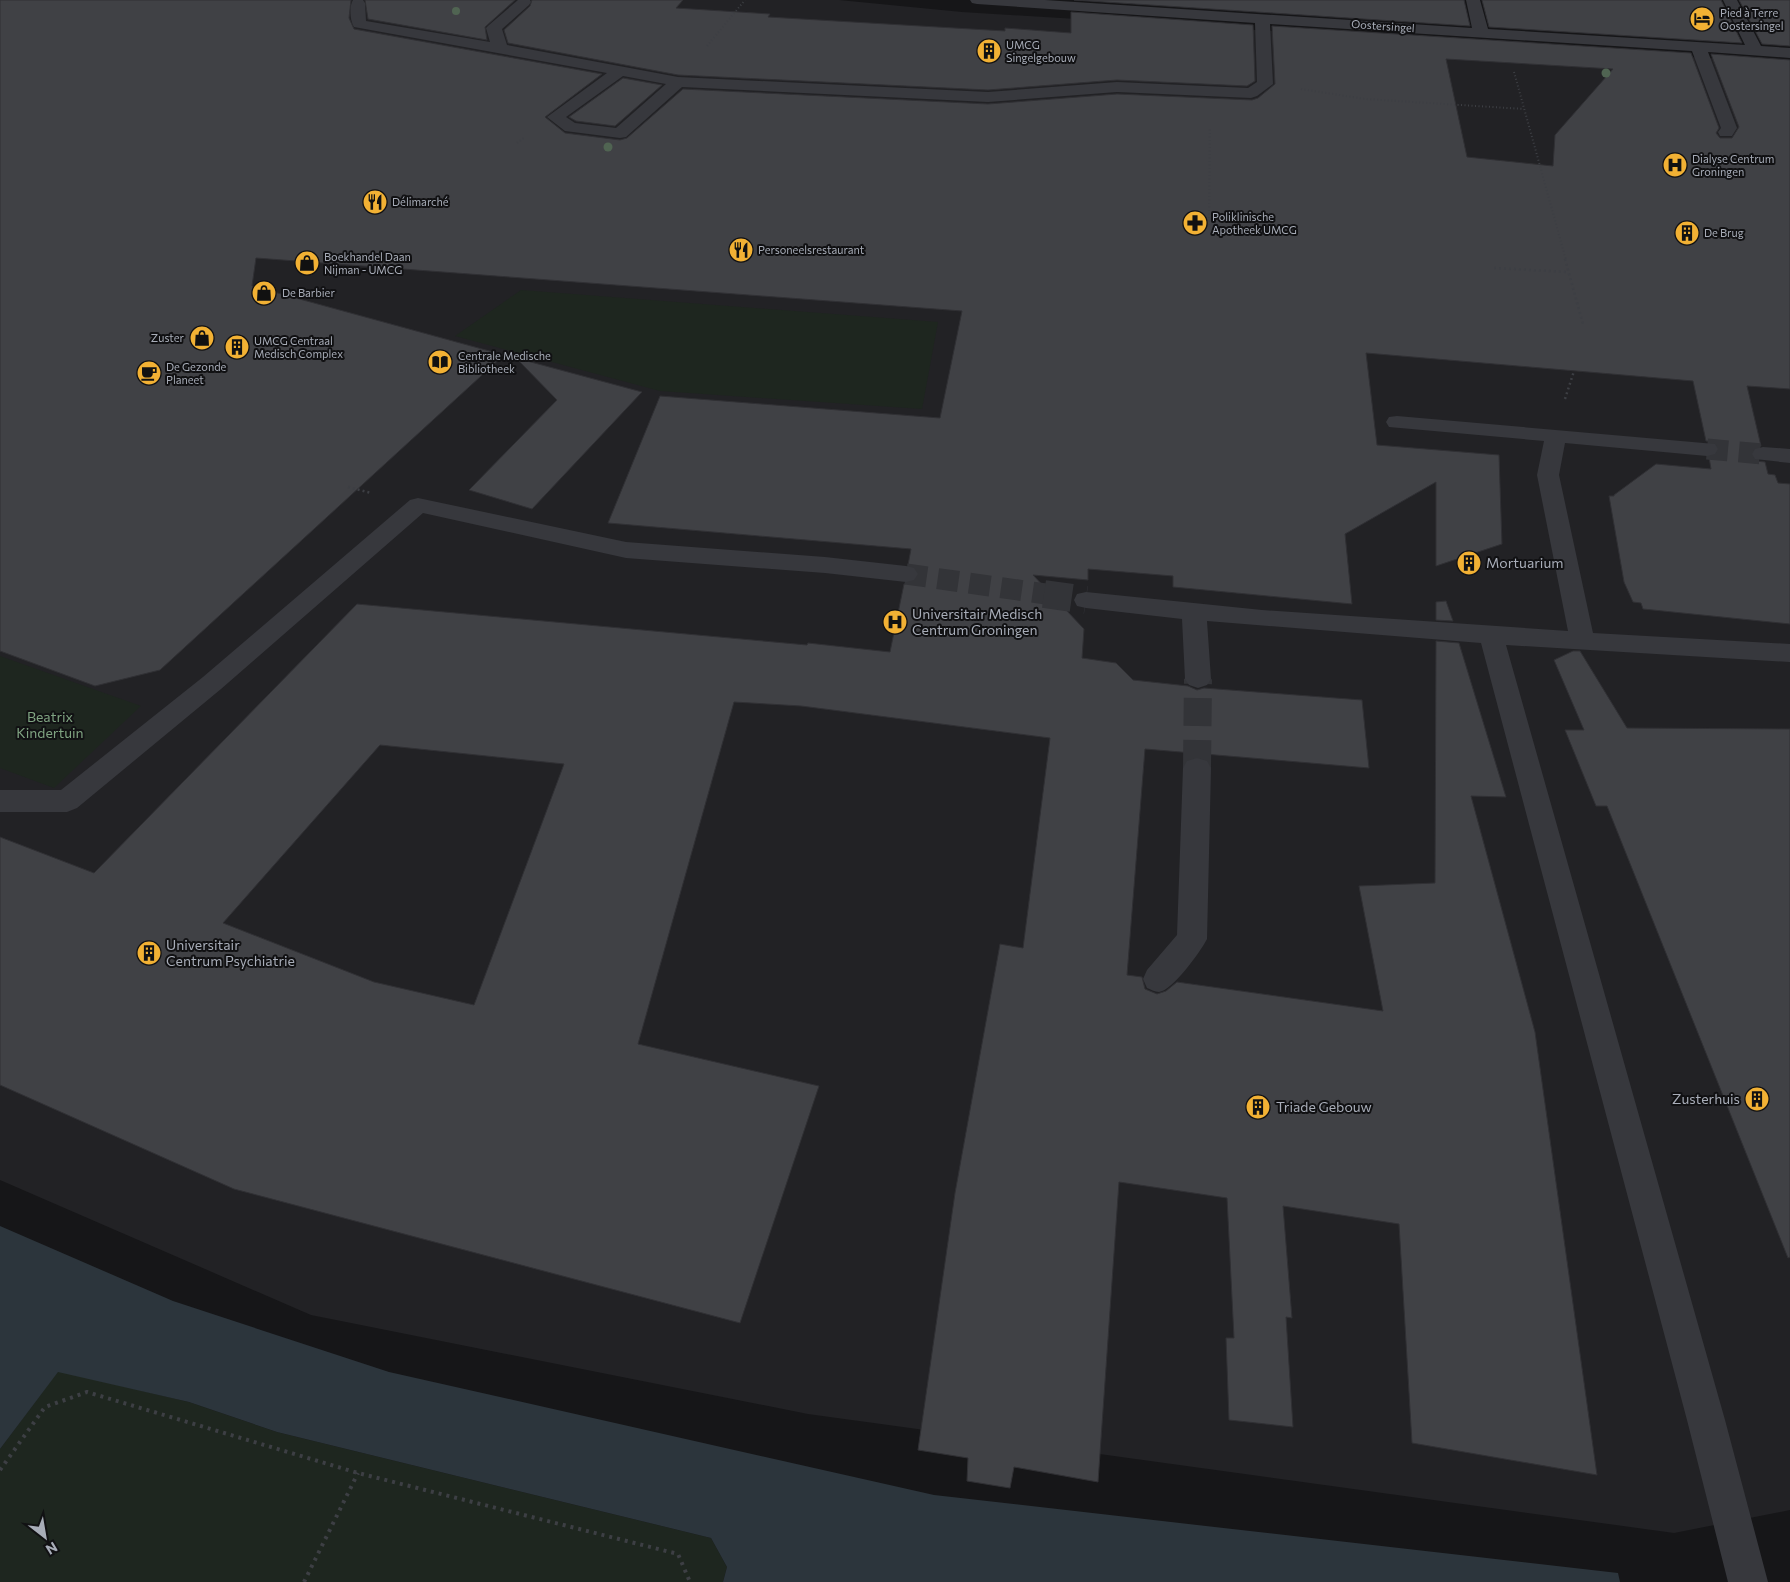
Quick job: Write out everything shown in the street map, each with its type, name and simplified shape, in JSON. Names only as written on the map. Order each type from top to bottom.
[{"type":"street","name":"Oostersingel","points":[[977,0],[1790,52]]},
{"type":"street","points":[[1473,0],[1481,32]]},
{"type":"street","points":[[1730,0],[1755,50]]},
{"type":"street","points":[[500,48],[494,28],[524,2]]},
{"type":"street","points":[[358,3],[359,24],[622,70],[678,82],[988,97],[1117,87],[1251,93],[1265,84],[1262,36],[1263,18]]},
{"type":"street","points":[[1698,46],[1730,128],[1726,132]]},
{"type":"street","points":[[622,70],[555,117],[571,127],[620,133],[678,82]]},
{"type":"street","points":[[1397,422],[1707,449]]},
{"type":"street","points":[[1556,436],[1548,475],[1582,640]]},
{"type":"street","points":[[1763,454],[1790,456]]},
{"type":"street","points":[[1,802],[67,801],[212,683],[418,505],[626,550],[825,565],[906,574]]},
{"type":"street","points":[[1086,600],[1194,613],[1491,635],[1790,654]]},
{"type":"street","points":[[1194,613],[1198,679]]},
{"type":"street","points":[[1491,635],[1748,1582]]},
{"type":"street","points":[[1158,979],[1192,939],[1197,768]]},
{"type":"path","points":[[678,82],[745,0]]},
{"type":"path","points":[[1505,34],[1583,324]]},
{"type":"path","points":[[1265,84],[1365,99],[1524,109]]},
{"type":"path","points":[[1209,225],[1210,91]]},
{"type":"path","points":[[1494,268],[1568,272]]},
{"type":"path","points":[[0,1470],[45,1407],[86,1392],[358,1473],[678,1554],[690,1582]]},
{"type":"path","points":[[304,1582],[358,1473]]},
{"type":"shaded area","name":"Universitair Medisch Centrum Groningen","points":[[0,0],[839,0],[962,12],[1790,63],[1790,1510],[1674,1533],[808,1414],[311,1315],[0,1180]]},
{"type":"shaded area","points":[[0,1226],[173,1301],[389,1372],[934,1495],[1618,1573],[1620,1582],[723,1582],[727,1567],[711,1538],[277,1432],[189,1402],[58,1372],[0,1449]]},
{"type":"green space","points":[[521,290],[938,322],[922,409],[660,391],[455,336]]},
{"type":"green space","name":"Beatrix Kindertuin","points":[[0,656],[141,706],[54,788],[0,768]]},
{"type":"green space","points":[[58,1371],[189,1402],[277,1432],[711,1538],[727,1567],[723,1582],[0,1582],[0,1449]]},
{"type":"building","points":[[0,0],[351,0],[349,18],[354,29],[602,74],[545,117],[565,133],[620,140],[627,138],[683,89],[988,104],[1117,94],[1252,100],[1258,98],[1275,84],[1272,26],[1691,53],[1719,128],[1716,133],[1720,138],[1732,138],[1739,127],[1711,54],[1790,60],[1790,389],[1747,386],[1761,446],[1753,448],[1750,455],[1755,461],[1765,462],[1768,474],[1775,475],[1778,483],[1790,484],[1790,624],[1643,609],[1641,603],[1633,602],[1624,582],[1609,496],[1614,496],[1656,464],[1711,469],[1709,457],[1715,456],[1720,450],[1715,442],[1706,441],[1693,381],[1366,353],[1377,445],[1499,455],[1502,544],[1436,566],[1436,482],[1345,534],[1352,604],[1173,587],[1173,576],[1088,569],[1088,580],[1033,575],[1084,629],[1082,658],[1116,663],[1133,680],[1188,686],[1197,690],[1204,688],[1362,700],[1369,768],[1145,749],[1127,975],[1142,977],[1145,989],[1157,994],[1166,991],[1177,982],[1383,1011],[1359,886],[1435,883],[1436,641],[1459,643],[1506,797],[1471,796],[1535,1032],[1597,1475],[1412,1443],[1399,1224],[1283,1206],[1292,1318],[1286,1317],[1293,1427],[1229,1420],[1226,1338],[1234,1338],[1227,1198],[1119,1182],[1098,1482],[1014,1467],[1010,1488],[967,1481],[968,1458],[918,1450],[955,1193],[1000,944],[1023,948],[1050,738],[801,706],[734,702],[638,1044],[819,1086],[740,1323],[234,1189],[0,1085],[0,837],[94,873],[357,604],[807,645],[808,643],[890,652],[904,584],[914,582],[920,575],[916,567],[908,565],[911,549],[608,523],[660,396],[940,418],[962,311],[256,258],[252,286],[504,355],[160,670],[95,686],[0,651]],"holes":[[[1446,59],[1613,69],[1555,135],[1553,166],[1467,157]],[[380,745],[564,764],[474,1005],[374,982],[223,923]]]},
{"type":"building","points":[[365,0],[515,0],[485,27],[487,40],[368,19]]},
{"type":"building","points":[[532,0],[683,0],[676,8],[770,14],[768,17],[1005,31],[1005,28],[1071,33],[1071,12],[1253,25],[1255,81],[1247,86],[1117,80],[988,90],[678,75],[508,43],[504,30],[530,6]]},
{"type":"building","points":[[1074,0],[1464,0],[1470,26]]},
{"type":"building","points":[[1482,0],[1721,0],[1742,43],[1489,27]]},
{"type":"building","points":[[1739,0],[1790,0],[1790,46],[1762,44]]},
{"type":"building","points":[[623,78],[662,85],[615,126],[576,121],[569,117]]},
{"type":"building","points":[[516,358],[642,392],[532,509],[469,490],[557,400]]},
{"type":"building","points":[[1446,601],[1453,621],[1436,620],[1436,602]]},
{"type":"building","name":"Zusterhuis","points":[[1573,651],[1580,651],[1627,728],[1790,729],[1790,1257],[1788,1258],[1607,806],[1596,806],[1565,730],[1584,730],[1554,660]]},
{"type":"tunnel","points":[[1707,449],[1763,454]]},
{"type":"tunnel","points":[[906,574],[1053,595]]},
{"type":"tunnel","points":[[1044,594],[1086,600]]},
{"type":"tunnel","points":[[1197,768],[1198,679]]},
{"type":"place","name":"Pied à Terre Oostersingel","points":[[1702,19]]},
{"type":"place","name":"UMCG Singelgebouw","points":[[989,51]]},
{"type":"place","name":"Dialyse Centrum Groningen","points":[[1675,165]]},
{"type":"place","name":"Délimarché","points":[[375,202]]},
{"type":"place","name":"Poliklinische Apotheek UMCG","points":[[1195,223]]},
{"type":"place","name":"De Brug","points":[[1687,233]]},
{"type":"place","name":"Personeelsrestaurant","points":[[741,250]]},
{"type":"place","name":"Boekhandel Daan Nijman - UMCG","points":[[307,263]]},
{"type":"place","name":"De Barbier","points":[[264,293]]},
{"type":"place","name":"Zuster","points":[[202,338]]},
{"type":"place","name":"UMCG Centraal Medisch Complex","points":[[237,347]]},
{"type":"place","name":"Centrale Medische Bibliotheek","points":[[440,362]]},
{"type":"place","name":"De Gezonde Planeet","points":[[149,373]]},
{"type":"place","name":"Mortuarium","points":[[1469,563]]},
{"type":"place","name":"Universitair Medisch Centrum Groningen","points":[[895,622]]},
{"type":"place","name":"Universitair Centrum Psychiatrie","points":[[149,953]]},
{"type":"place","name":"Zusterhuis","points":[[1757,1099]]},
{"type":"place","name":"Triade Gebouw","points":[[1258,1107]]}]
